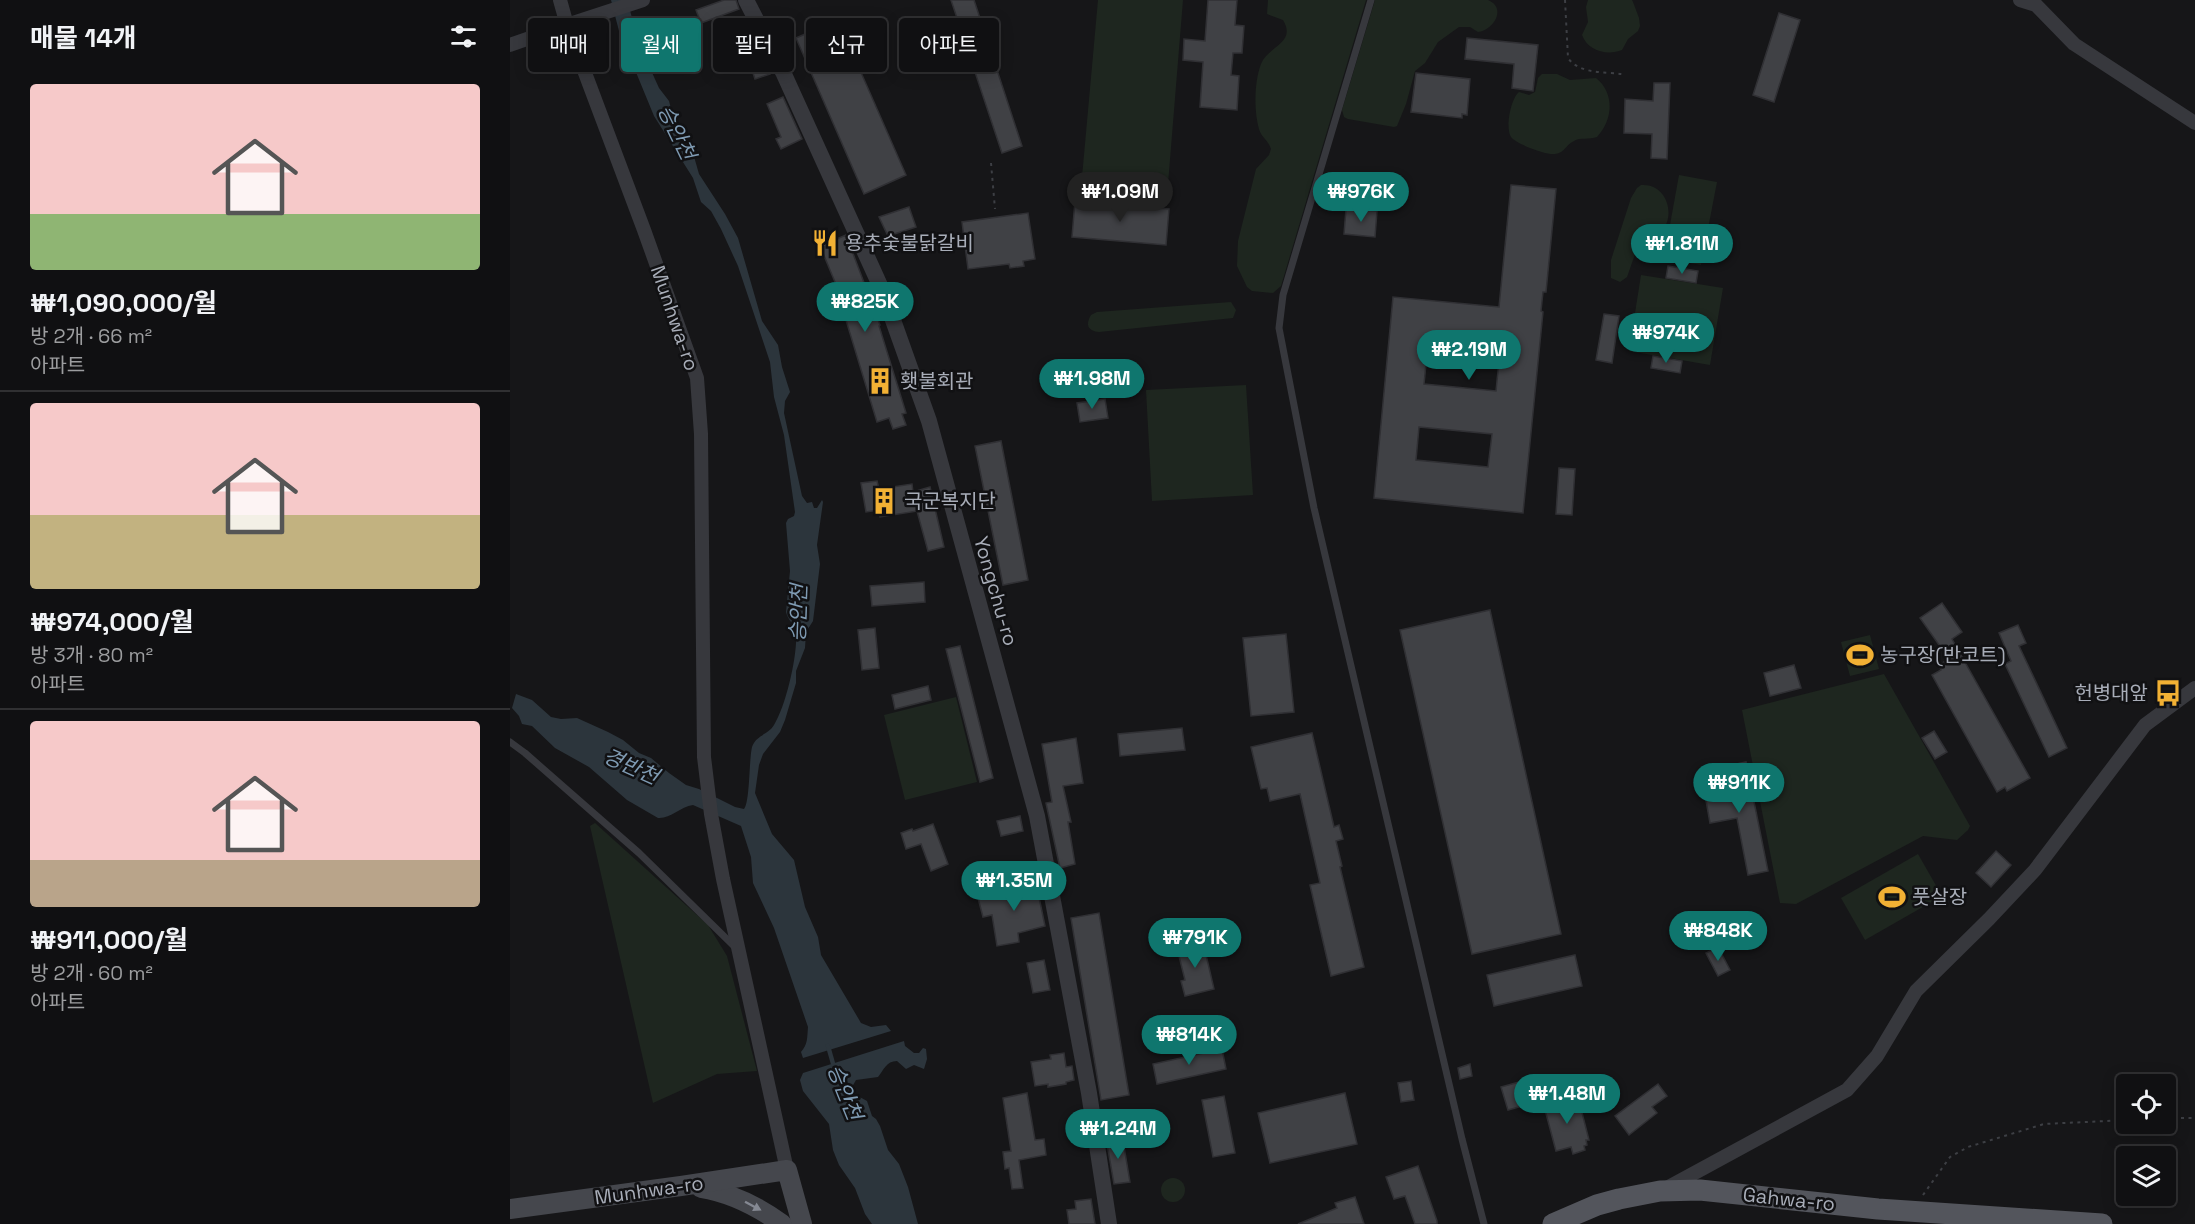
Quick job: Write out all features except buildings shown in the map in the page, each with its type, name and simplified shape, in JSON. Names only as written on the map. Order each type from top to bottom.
[{"type":"main road","name":"Munhwa-ro","points":[[510,1209],[787,1170]]},
{"type":"main road","points":[[787,1170],[802,1224]]},
{"type":"main road","points":[[681,1186],[703,1188],[729,1195],[748,1203],[782,1224]]},
{"type":"main road","name":"Gahwa-ro","points":[[1554,1224],[1597,1205],[1660,1191],[1716,1191],[1909,1211],[2102,1224]]},
{"type":"street","name":"Munhwa-ro","points":[[560,0],[565,18]]},
{"type":"street","points":[[587,18],[643,0]]},
{"type":"street","name":"Yongchu-ro","points":[[746,0],[783,72],[883,292],[928,421],[1036,816],[1089,1093],[1109,1224]]},
{"type":"street","points":[[2020,0],[2036,5],[2074,44],[2195,123]]},
{"type":"street","points":[[510,45],[528,39]]},
{"type":"street","name":"Munhwa-ro","points":[[585,72],[697,378],[701,434],[704,757],[711,814],[738,950]]},
{"type":"street","points":[[1660,1191],[1847,1090],[1877,1056],[1916,991],[2035,870],[2145,725],[2195,688]]},
{"type":"street","points":[[738,950],[787,1170]]},
{"type":"lane","points":[[1371,0],[1283,295],[1279,328],[1314,508],[1484,1224]]},
{"type":"lane","points":[[510,742],[639,853],[738,950]]},
{"type":"path","points":[[1565,0],[1568,58],[1571,63],[1581,68],[1622,74]]},
{"type":"path","points":[[991,163],[994,209]]},
{"type":"path","points":[[2176,1118],[2195,1118]]},
{"type":"path","points":[[1909,1211],[1950,1157],[1968,1147],[2044,1124],[2116,1121]]},
{"type":"shaded area","points":[[1098,0],[1183,0],[1168,184],[1082,177]]},
{"type":"shaded area","points":[[1268,0],[1366,0],[1281,286],[1273,293],[1252,291],[1247,287],[1237,266],[1238,241],[1256,169],[1269,155],[1271,149],[1260,132],[1257,122],[1255,97],[1257,79],[1261,64],[1286,34],[1283,20],[1267,14]]},
{"type":"shaded area","points":[[1375,0],[1488,0],[1497,8],[1496,18],[1484,30],[1478,32],[1470,27],[1459,27],[1438,42],[1425,63],[1415,71],[1406,104],[1397,126],[1394,127],[1348,119],[1344,117],[1342,110]]},
{"type":"shaded area","points":[[1588,0],[1632,0],[1640,26],[1622,50],[1599,51],[1585,40],[1582,35],[1588,22],[1586,7]]},
{"type":"shaded area","points":[[1542,74],[1557,74],[1570,80],[1596,78],[1602,84],[1610,107],[1606,123],[1597,137],[1571,142],[1561,152],[1555,154],[1531,149],[1511,137],[1509,120],[1516,95],[1519,92],[1529,95],[1535,92],[1538,78]]},
{"type":"shaded area","points":[[1679,175],[1717,182],[1701,265],[1664,258]]},
{"type":"shaded area","points":[[1641,185],[1650,186],[1664,196],[1669,212],[1668,220],[1658,235],[1640,240],[1627,277],[1620,282],[1611,278],[1611,260],[1631,198]]},
{"type":"shaded area","points":[[1641,275],[1723,288],[1710,365],[1629,351]]},
{"type":"shaded area","points":[[1231,302],[1236,310],[1233,318],[1099,332],[1092,330],[1088,325],[1091,315],[1097,312]]},
{"type":"shaded area","points":[[1246,385],[1253,495],[1152,501],[1146,390]]},
{"type":"shaded area","name":"농구장(반코트)","points":[[1870,635],[1879,669],[1850,676],[1841,642]]},
{"type":"shaded area","points":[[1884,674],[1970,826],[1957,840],[1923,836],[1796,904],[1780,903],[1742,710]]},
{"type":"shaded area","points":[[956,697],[977,782],[905,800],[884,715]]},
{"type":"shaded area","points":[[595,823],[708,925],[727,956],[757,1071],[717,1074],[653,1103],[590,826]]},
{"type":"shaded area","name":"풋살장","points":[[1918,854],[1942,896],[1865,940],[1841,898]]},
{"type":"shaded area","points":[[1173,1178],[1182,1181],[1185,1190],[1182,1199],[1173,1202],[1164,1199],[1161,1190],[1164,1181]]},
{"type":"water","points":[[611,0],[627,0],[632,18],[621,18],[621,36]]},
{"type":"water","name":"경반천","points":[[636,72],[652,72],[659,88],[669,101],[676,128],[691,146],[699,174],[738,238],[762,321],[778,345],[790,392],[785,401],[784,413],[802,496],[807,503],[812,502],[814,508],[817,508],[822,500],[823,502],[817,545],[820,564],[813,621],[806,632],[805,648],[796,671],[796,683],[785,720],[780,732],[763,754],[759,765],[755,793],[772,834],[794,860],[805,907],[818,937],[821,955],[861,1023],[871,1027],[886,1025],[891,1031],[803,1058],[801,1052],[806,1043],[808,1027],[774,928],[753,883],[751,857],[741,826],[693,805],[667,817],[658,818],[627,800],[589,767],[555,748],[532,726],[522,724],[512,708],[516,694],[532,700],[551,717],[577,718],[623,740],[686,785],[744,809],[752,747],[756,740],[774,725],[787,693],[795,653],[796,632],[786,612],[790,571],[786,523],[795,512],[784,435],[774,397],[770,362],[738,266],[721,229],[711,211],[701,202],[693,178],[654,116]]},
{"type":"water","points":[[904,1041],[905,1046],[914,1053],[919,1053],[923,1048],[926,1049],[927,1059],[924,1069],[914,1065],[906,1069],[897,1061],[893,1061],[878,1077],[856,1080],[852,1087],[856,1095],[867,1101],[872,1116],[880,1126],[888,1150],[899,1164],[918,1224],[872,1224],[865,1214],[855,1188],[839,1165],[833,1150],[829,1124],[803,1091],[800,1080],[803,1073]]},
{"type":"waterway","name":"승안천","points":[[828,1046],[834,1067]]},
{"type":"place","name":"용추숯불닭갈비","points":[[825,243]]},
{"type":"place","name":"횃불회관","points":[[880,381]]},
{"type":"place","name":"국군복지단","points":[[884,501]]},
{"type":"place","name":"농구장(반코트)","points":[[1860,655]]},
{"type":"place","name":"헌병대앞","points":[[2168,693]]},
{"type":"place","name":"풋살장","points":[[1892,897]]}]
